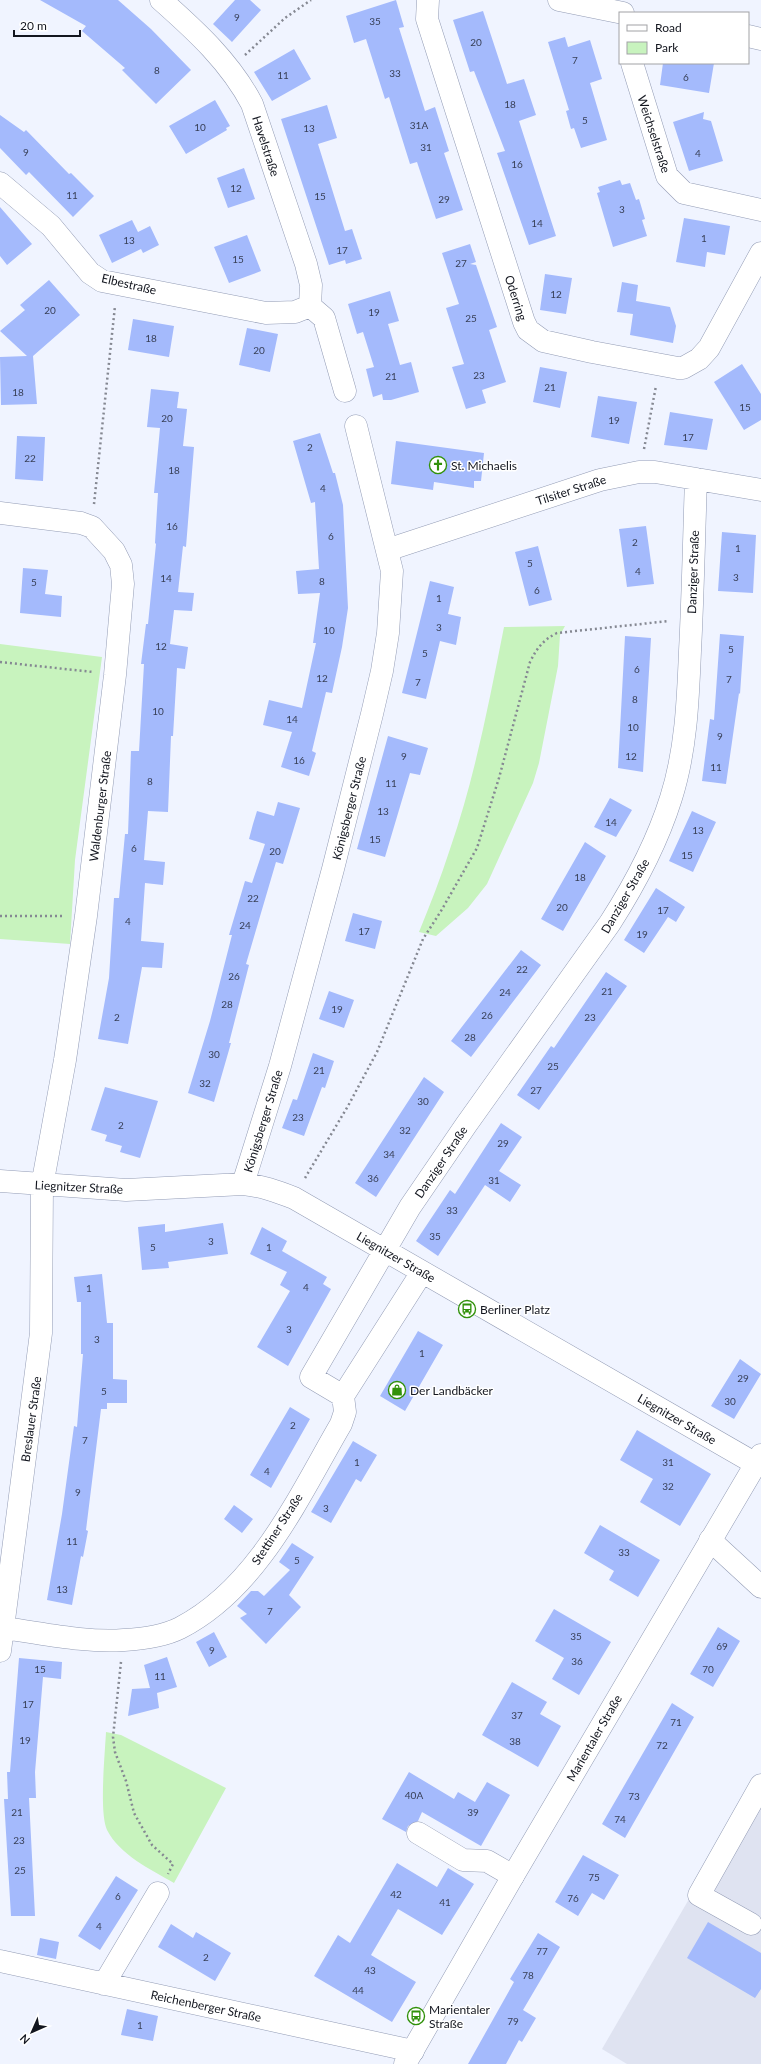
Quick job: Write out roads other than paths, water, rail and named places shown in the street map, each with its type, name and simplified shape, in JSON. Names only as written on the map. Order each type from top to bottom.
[{"type":"street","name":"Havelstraße","points":[[161,0],[212,48],[230,69],[252,104],[306,264],[310,285],[302,309]]},
{"type":"street","name":"Oderring","points":[[428,0],[427,19],[524,322],[528,330],[543,341],[592,352],[683,368],[699,359],[704,354],[761,253]]},
{"type":"street","points":[[559,0],[619,16]]},
{"type":"street","points":[[749,36],[761,39]]},
{"type":"street","name":"Weichselstraße","points":[[632,64],[667,176],[684,193],[761,210]]},
{"type":"street","name":"Elbestraße","points":[[0,183],[51,226],[90,273],[102,281],[266,313],[302,309]]},
{"type":"street","points":[[302,309],[324,318],[345,392]]},
{"type":"street","name":"Königsberger Straße","points":[[243,1184],[280,1066],[331,877],[382,671],[388,633],[392,571],[356,426]]},
{"type":"street","name":"Tilsiter Straße","points":[[387,550],[600,480],[639,472],[655,472],[761,490]]},
{"type":"street","name":"Danziger Straße","points":[[384,1250],[410,1207],[466,1125],[610,923],[632,889],[662,824],[672,797],[679,766],[688,706],[696,479]]},
{"type":"street","name":"Waldenburger Straße","points":[[0,513],[81,523],[92,527],[114,551],[121,565],[123,584],[116,675],[86,916],[65,1060],[42,1186]]},
{"type":"street","name":"Liegnitzer Straße","points":[[0,1181],[42,1186],[126,1190],[243,1184],[262,1186],[294,1198],[422,1272],[758,1460]]},
{"type":"street","name":"Breslauer Straße","points":[[0,1651],[41,1333],[42,1186]]},
{"type":"street","points":[[384,1250],[311,1378],[343,1396],[422,1272]]},
{"type":"street","name":"Stettiner Straße","points":[[3,1628],[83,1638],[123,1640],[161,1634],[179,1628],[216,1604],[246,1573],[267,1547],[341,1424],[345,1412],[343,1396]]},
{"type":"street","name":"Marientaler Straße","points":[[409,2057],[513,1876],[758,1460]]},
{"type":"street","points":[[710,1540],[761,1587]]},
{"type":"street","points":[[752,1924],[699,1895],[761,1786]]},
{"type":"street","points":[[418,1834],[463,1860],[487,1861],[513,1876]]},
{"type":"street","points":[[104,1984],[158,1894]]},
{"type":"street","name":"Reichenberger Straße","points":[[0,1961],[104,1984],[409,2057]]},
{"type":"place","name":"St. Michaelis","points":[[438,465]]},
{"type":"place","name":"Berliner Platz","points":[[467,1309]]},
{"type":"place","name":"Der Landbäcker","points":[[397,1390]]},
{"type":"place","name":"Marientaler Straße","points":[[416,2016]]}]
